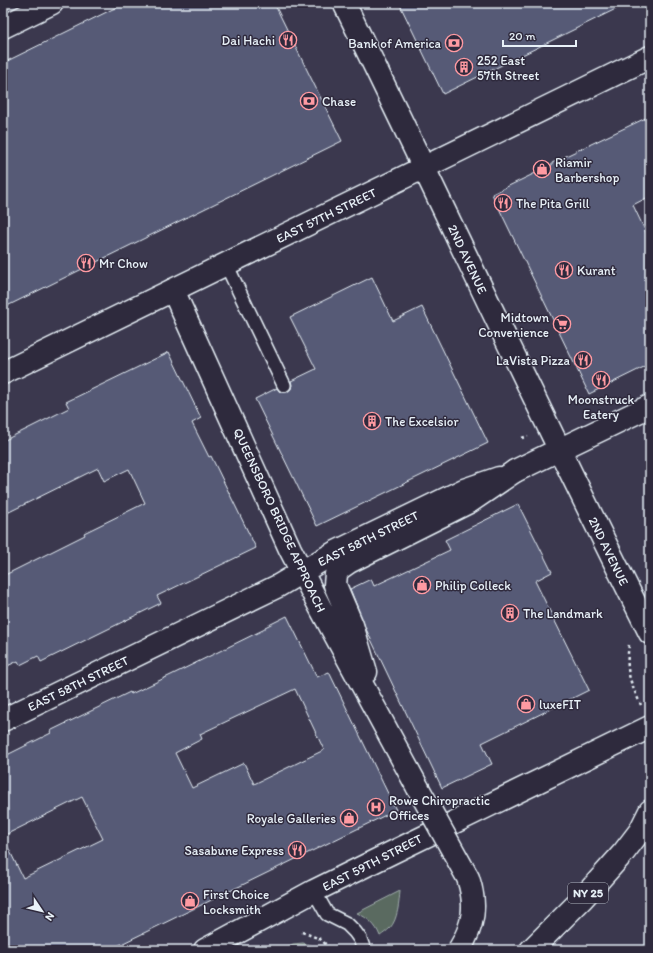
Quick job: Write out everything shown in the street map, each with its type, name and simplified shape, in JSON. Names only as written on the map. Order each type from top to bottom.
[{"type":"main road","points":[[3,27],[52,3]]},
{"type":"main road","name":"2ND AVENUE","points":[[344,3],[559,450],[640,636]]},
{"type":"main road","name":"EAST 57TH STREET","points":[[3,373],[650,57]]},
{"type":"main road","name":"QUEENSBORO BRIDGE APPROACH","points":[[173,290],[290,549],[320,607],[468,878],[474,904],[473,914],[468,934],[459,950]]},
{"type":"main road","name":"EAST 58TH STREET","points":[[3,720],[278,586],[334,553],[464,490],[515,472],[650,406]]},
{"type":"main road","points":[[381,719],[352,625],[335,585],[336,574],[339,569],[349,562],[471,501],[515,472]]},
{"type":"main road","name":"EAST 59TH STREET","points":[[205,950],[314,891],[479,810],[646,717]]},
{"type":"main road","name":"NY 25","points":[[531,950],[582,899],[645,828],[650,811]]},
{"type":"lane","points":[[226,264],[284,385]]},
{"type":"lane","points":[[314,891],[327,914],[347,924],[355,932],[364,950]]},
{"type":"path","points":[[522,438],[528,436]]},
{"type":"path","points":[[640,636],[627,660],[628,671],[632,683],[646,717]]},
{"type":"path","points":[[302,932],[320,939],[332,950]]},
{"type":"green space","points":[[400,891],[398,910],[395,920],[390,928],[380,936],[371,922],[357,913]]},
{"type":"green space","points":[[303,943],[318,950],[280,950],[293,944]]},
{"type":"building","points":[[125,3],[274,3],[342,141],[3,308],[3,63]]},
{"type":"building","name":"252 East 57th Street","points":[[399,3],[628,3],[443,94]]},
{"type":"building","points":[[650,116],[650,196],[633,205],[650,241],[650,364],[589,394],[492,194],[552,165],[552,163],[568,155]]},
{"type":"building","name":"The Excelsior","points":[[372,277],[393,321],[422,307],[488,443],[317,526],[255,399],[277,388],[280,392],[287,392],[291,389],[291,381],[316,369],[290,317]]},
{"type":"building","points":[[169,352],[201,418],[192,423],[209,457],[211,456],[256,548],[157,596],[161,603],[41,662],[38,656],[20,665],[18,661],[3,668],[3,576],[85,535],[84,533],[145,503],[129,469],[104,481],[98,468],[3,515],[3,441],[69,408],[66,402]]},
{"type":"building","points":[[518,504],[552,572],[535,581],[589,690],[482,743],[492,764],[442,788],[366,629],[350,589],[371,579],[374,586],[450,550],[445,540]]},
{"type":"building","points":[[287,616],[317,677],[329,672],[396,810],[109,950],[3,950],[3,837],[23,878],[103,839],[82,797],[3,836],[3,757],[51,733],[50,731],[130,692],[131,694],[171,675],[265,629],[265,627]],"holes":[[[295,689],[324,750],[254,784],[244,763],[192,788],[175,753],[202,739],[200,734]]]},
{"type":"place","name":"Dai Hachi","points":[[288,40]]},
{"type":"place","name":"Bank of America","points":[[454,43]]},
{"type":"place","name":"252 East 57th Street","points":[[464,67]]},
{"type":"place","name":"Chase","points":[[309,101]]},
{"type":"place","name":"Riamir Barbershop","points":[[542,169]]},
{"type":"place","name":"The Pita Grill","points":[[503,203]]},
{"type":"place","name":"Mr Chow","points":[[86,263]]},
{"type":"place","name":"Kurant","points":[[564,270]]},
{"type":"place","name":"Midtown Convenience","points":[[562,324]]},
{"type":"place","name":"LaVista Pizza","points":[[583,360]]},
{"type":"place","name":"Moonstruck Eatery","points":[[601,380]]},
{"type":"place","name":"The Excelsior","points":[[372,421]]},
{"type":"place","name":"Philip Colleck","points":[[422,585]]},
{"type":"place","name":"The Landmark","points":[[510,613]]},
{"type":"place","name":"luxeFIT","points":[[526,704]]},
{"type":"place","name":"Rowe Chiropractic Offices","points":[[376,807]]},
{"type":"place","name":"Royale Galleries","points":[[349,818]]},
{"type":"place","name":"Sasabune Express","points":[[297,850]]},
{"type":"place","name":"First Choice Locksmith","points":[[190,901]]}]
